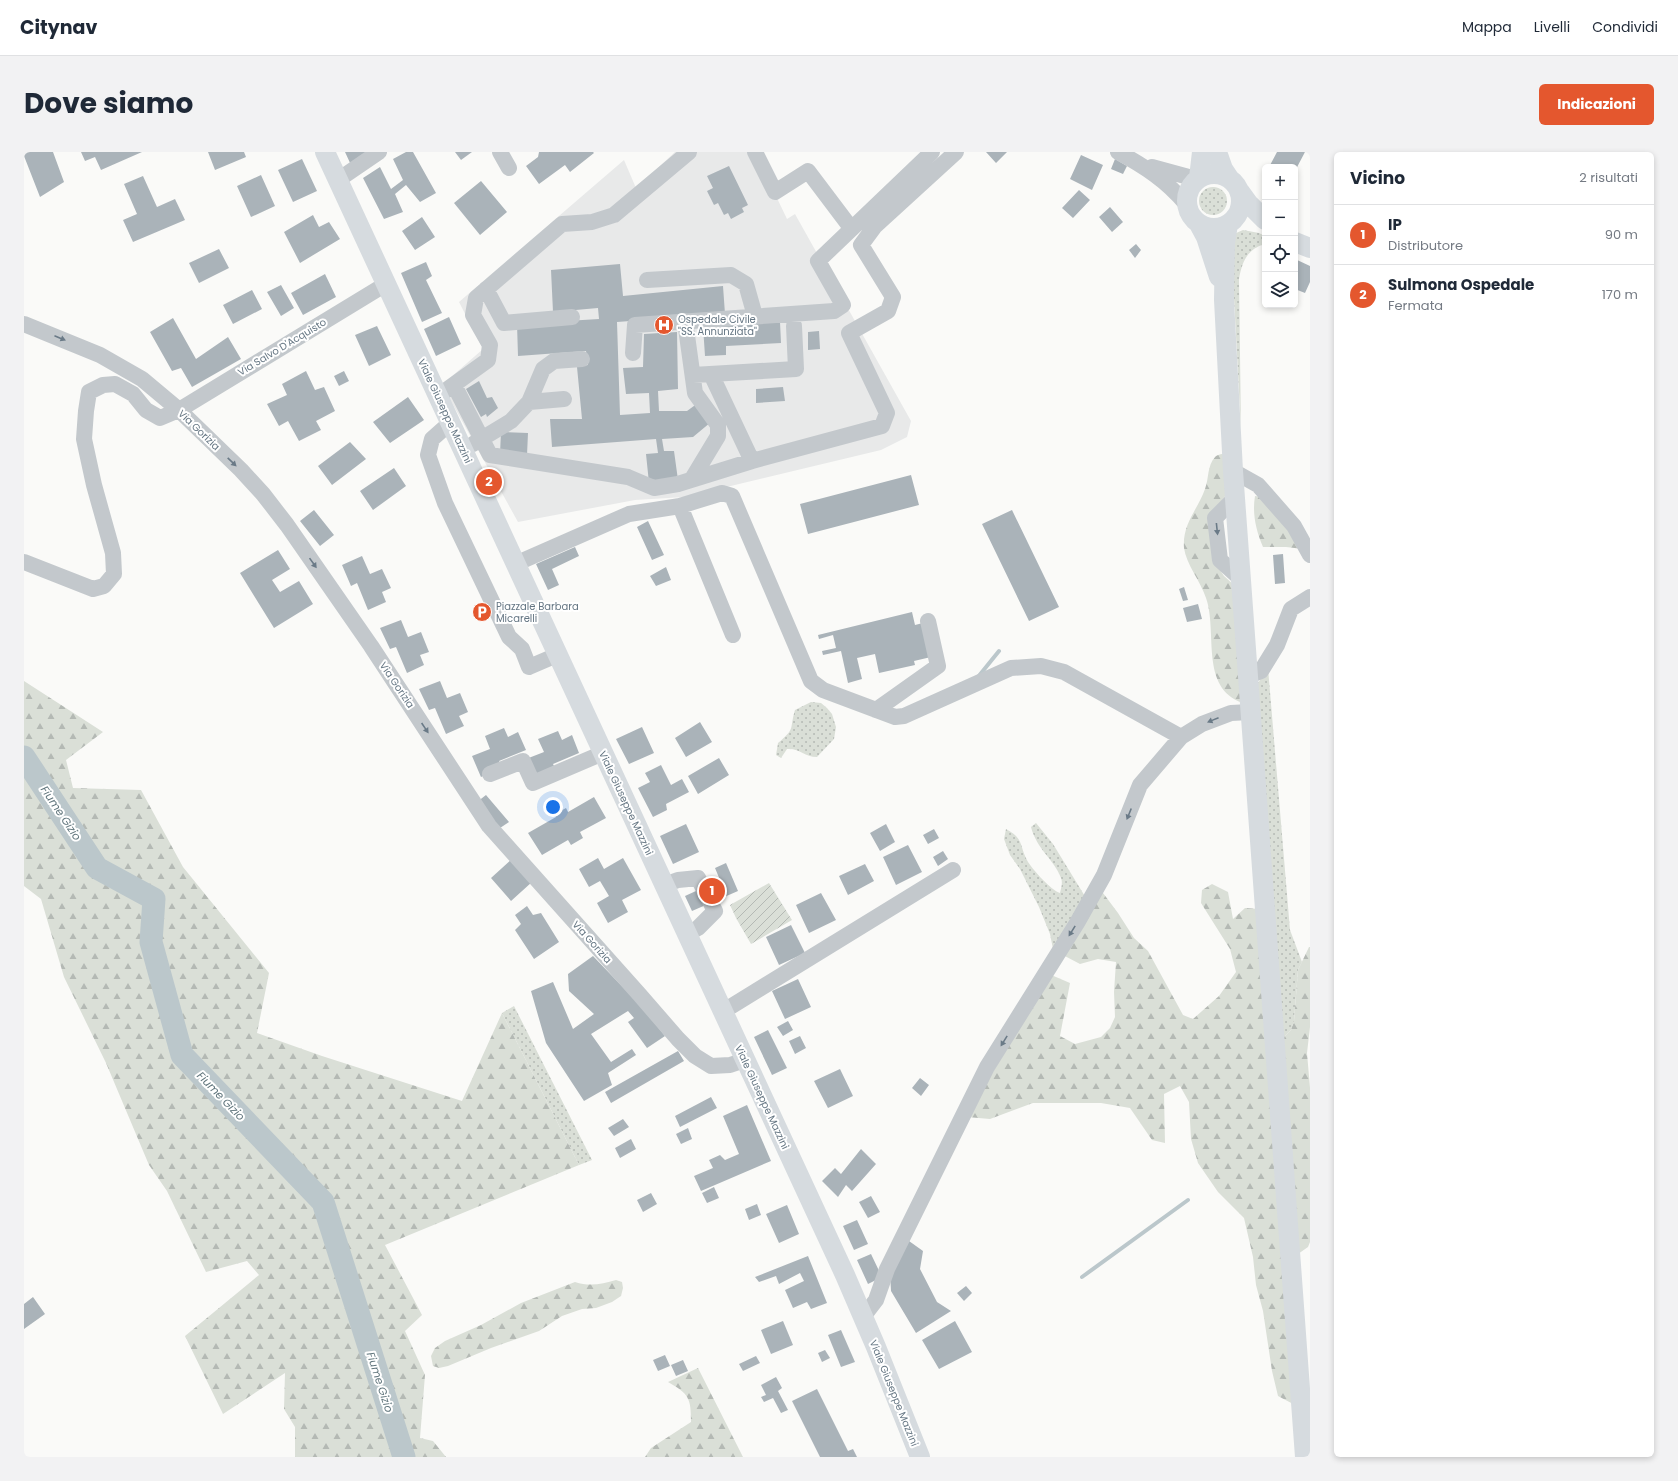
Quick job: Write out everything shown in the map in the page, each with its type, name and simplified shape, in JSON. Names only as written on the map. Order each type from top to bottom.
[{"type":"main road","name":"Viale Giuseppe Mazzini","points":[[325,152],[386,284],[446,390],[450,423],[863,1317],[920,1457]]},
{"type":"main road","points":[[1198,178],[1202,152]]},
{"type":"main road","points":[[1217,152],[1223,169],[1234,185],[1248,203],[1262,217]]},
{"type":"main road","points":[[1199,224],[1206,227],[1221,228],[1230,223],[1239,212],[1241,206],[1234,185],[1214,173],[1206,174],[1198,178],[1188,190],[1186,204],[1193,218],[1199,224],[1206,237],[1216,265],[1224,300]]},
{"type":"main road","points":[[1230,223],[1242,223],[1262,228]]},
{"type":"main road","points":[[1230,223],[1225,243],[1224,300],[1233,471],[1305,1457]]},
{"type":"main road","points":[[1298,243],[1310,248]]},
{"type":"street","points":[[338,180],[379,152]]},
{"type":"street","points":[[500,152],[509,168]]},
{"type":"street","points":[[689,152],[614,215],[592,222],[562,224],[476,298],[473,315],[490,345],[488,360],[446,390],[481,439],[490,456],[628,477],[654,488],[692,479],[752,461],[882,426],[887,413],[849,332],[888,312],[893,296],[861,245],[875,226],[956,152]]},
{"type":"street","points":[[755,152],[775,192],[808,170],[851,228]]},
{"type":"street","points":[[633,353],[635,325],[834,311],[843,305],[818,261],[932,152]]},
{"type":"street","points":[[1118,152],[1136,161],[1173,174],[1198,178]]},
{"type":"street","points":[[1136,161],[1165,182],[1186,204]]},
{"type":"street","points":[[647,280],[731,275],[746,284],[756,316]]},
{"type":"street","name":"Via Salvo D'Acquisto","points":[[24,562],[93,589],[104,586],[114,574],[113,553],[94,485],[84,439],[89,392],[103,386],[115,384],[133,394],[146,410],[160,418],[179,410],[386,284]]},
{"type":"street","points":[[486,289],[504,322],[572,317]]},
{"type":"street","points":[[685,321],[695,393],[718,425],[718,436],[692,479]]},
{"type":"street","name":"Via Gorizia","points":[[24,324],[100,355],[142,379],[179,410],[241,470],[272,505],[371,646],[489,826],[678,1039],[695,1056],[710,1066],[730,1065],[745,1060]]},
{"type":"street","points":[[693,375],[796,369],[794,326]]},
{"type":"street","points":[[463,451],[511,421],[529,402],[543,369],[554,361],[582,359]]},
{"type":"street","points":[[711,374],[752,461]]},
{"type":"street","points":[[529,402],[564,399]]},
{"type":"street","points":[[450,423],[432,439],[428,456],[445,503],[509,637],[522,649],[529,667],[557,655]]},
{"type":"street","points":[[1233,471],[1258,485],[1294,526],[1310,555]]},
{"type":"street","points":[[516,564],[629,514],[680,506],[722,493],[732,496],[811,681],[823,690],[895,717],[904,716],[1011,668],[1041,666],[1064,672],[1181,737]]},
{"type":"street","points":[[680,506],[733,635]]},
{"type":"street","points":[[1248,676],[1261,671],[1277,645],[1291,609],[1310,597]]},
{"type":"street","points":[[876,710],[938,666],[928,621]]},
{"type":"street","points":[[863,1317],[876,1300],[887,1269],[987,1067],[1077,923],[1104,875],[1140,785],[1181,737],[1202,724],[1231,713],[1250,712]]},
{"type":"street","points":[[490,774],[523,761],[533,783],[603,753]]},
{"type":"street","points":[[722,1012],[953,870]]},
{"type":"street","points":[[664,885],[678,880],[698,878],[714,911],[698,928],[687,934]]},
{"type":"shaded area","name":"Ospedale Civile \"SS. Annunziata\"","points":[[675,152],[755,152],[787,219],[795,214],[911,421],[907,437],[881,450],[685,497],[635,500],[518,522],[442,385],[483,349],[459,302],[624,160],[636,188]]},
{"type":"green space","points":[[1213,187],[1223,191],[1227,201],[1223,211],[1213,215],[1203,211],[1199,201],[1203,191]]},
{"type":"green space","points":[[1243,230],[1262,234],[1262,245],[1254,249],[1246,257],[1239,279],[1241,429],[1231,242],[1234,234]]},
{"type":"green space","points":[[1226,453],[1228,492],[1214,512],[1216,564],[1224,576],[1234,585],[1243,703],[1229,696],[1220,685],[1215,672],[1212,658],[1211,627],[1206,598],[1185,554],[1184,548],[1185,531],[1205,489],[1209,468],[1212,461],[1216,456]]},
{"type":"green space","points":[[1255,496],[1262,497],[1303,549],[1263,547],[1255,522]]},
{"type":"green space","points":[[1268,668],[1290,930],[1302,962],[1298,970],[1294,1021],[1291,1030],[1283,1038],[1256,686]]},
{"type":"green space","points":[[24,681],[103,732],[66,760],[73,788],[141,790],[183,867],[269,973],[257,1033],[322,1056],[462,1101],[502,1013],[579,1165],[385,1245],[422,1315],[405,1331],[425,1375],[420,1438],[433,1441],[446,1457],[295,1457],[295,1427],[284,1409],[285,1373],[223,1414],[185,1336],[259,1275],[247,1261],[206,1272],[167,1191],[149,1165],[106,1063],[64,977],[41,899],[24,886]]},
{"type":"green space","points":[[811,702],[821,703],[832,714],[836,727],[834,739],[817,757],[787,749],[781,758],[776,755],[778,743],[790,731],[795,710]]},
{"type":"green space","points":[[1036,823],[1053,844],[1086,898],[1054,954],[1050,934],[1039,907],[1020,869],[1010,855],[1004,839],[1006,829],[1016,836],[1021,844],[1025,857],[1031,866],[1038,875],[1060,893],[1062,884],[1058,871],[1037,842],[1031,827]]},
{"type":"green space","points":[[769,883],[792,920],[751,944],[730,905]]},
{"type":"green space","points":[[1212,884],[1228,892],[1233,919],[1245,908],[1259,909],[1295,1405],[1278,1396],[1272,1371],[1263,1311],[1256,1285],[1253,1257],[1244,1218],[1218,1192],[1198,1163],[1191,1139],[1189,1102],[1180,1086],[1164,1094],[1165,1143],[1152,1140],[1130,1108],[1101,1103],[1033,1103],[990,1119],[967,1117],[1049,974],[1070,983],[1060,1036],[1075,1044],[1101,1037],[1110,1028],[1115,1017],[1114,992],[1116,962],[1098,959],[1080,964],[1061,954],[1100,889],[1134,938],[1148,951],[1183,1015],[1193,1019],[1219,996],[1236,972],[1230,949],[1201,903],[1202,890]]},
{"type":"green space","points":[[1309,947],[1310,1027],[1307,1053],[1310,1088],[1310,1242],[1308,1247],[1298,1254],[1283,1038],[1291,1030],[1294,1021],[1298,970]]},
{"type":"green space","points":[[514,1006],[592,1160],[579,1165],[502,1013]]},
{"type":"green space","points":[[616,1280],[622,1282],[623,1288],[621,1296],[612,1302],[596,1308],[582,1309],[562,1316],[539,1331],[491,1348],[448,1366],[439,1368],[433,1366],[431,1356],[435,1348],[445,1341],[481,1325],[521,1303],[575,1282],[591,1285]]},
{"type":"green space","points":[[698,1368],[743,1457],[645,1457],[651,1448],[691,1422],[689,1402],[685,1394],[668,1382]]},
{"type":"building","points":[[24,152],[53,152],[64,182],[40,197],[24,156]]},
{"type":"building","points":[[81,152],[142,152],[101,170],[95,157],[85,161]]},
{"type":"building","points":[[208,152],[244,152],[246,157],[215,170]]},
{"type":"building","points":[[345,152],[369,152],[351,165]]},
{"type":"building","points":[[406,152],[413,152],[436,193],[420,202],[406,185],[395,194],[403,212],[384,219],[363,178],[380,167],[391,189],[403,180],[393,159]]},
{"type":"building","points":[[455,152],[472,152],[461,160]]},
{"type":"building","points":[[539,152],[594,153],[570,172],[565,165],[539,184],[526,166],[538,157]]},
{"type":"building","points":[[986,152],[1007,152],[996,163]]},
{"type":"building","points":[[1277,152],[1305,152],[1298,165],[1298,164],[1271,164]]},
{"type":"building","points":[[1081,155],[1103,165],[1092,190],[1070,179]]},
{"type":"building","points":[[302,159],[317,191],[293,202],[278,170]]},
{"type":"building","points":[[1115,159],[1127,166],[1123,174],[1111,169]]},
{"type":"building","points":[[729,166],[748,205],[742,208],[744,212],[731,219],[728,213],[724,215],[718,203],[714,205],[707,191],[713,188],[707,176]]},
{"type":"building","points":[[261,175],[275,206],[251,217],[237,186]]},
{"type":"building","points":[[143,176],[157,207],[175,199],[185,220],[133,242],[123,220],[137,214],[124,184]]},
{"type":"building","points":[[481,181],[507,212],[480,235],[454,203]]},
{"type":"building","points":[[1079,190],[1090,200],[1073,218],[1062,208]]},
{"type":"building","points":[[1110,207],[1123,222],[1112,232],[1099,217]]},
{"type":"building","points":[[313,215],[319,227],[329,222],[340,239],[300,263],[284,232]]},
{"type":"building","points":[[422,217],[435,237],[415,250],[402,231]]},
{"type":"building","points":[[1136,244],[1141,250],[1135,258],[1129,250]]},
{"type":"building","points":[[219,249],[229,268],[199,283],[189,263]]},
{"type":"building","points":[[1298,260],[1310,266],[1310,282],[1305,293],[1298,290]]},
{"type":"building","points":[[426,262],[432,276],[426,280],[442,313],[422,322],[401,273]]},
{"type":"building","points":[[620,264],[623,296],[723,286],[725,314],[617,322],[620,415],[650,413],[649,393],[626,394],[623,368],[643,367],[644,334],[677,332],[678,389],[658,391],[659,411],[687,411],[698,403],[711,422],[693,437],[662,439],[664,451],[674,451],[678,480],[649,483],[646,454],[658,453],[656,439],[552,447],[550,419],[582,419],[577,367],[588,365],[586,351],[518,356],[517,324],[599,319],[598,308],[553,312],[551,270]]},
{"type":"building","points":[[325,274],[336,297],[303,315],[291,293]]},
{"type":"building","points":[[281,285],[294,308],[281,316],[267,292]]},
{"type":"building","points":[[252,290],[262,309],[233,324],[223,305]]},
{"type":"building","points":[[449,317],[461,344],[436,356],[424,329]]},
{"type":"building","points":[[173,318],[196,359],[228,337],[241,359],[192,387],[181,368],[172,371],[150,332]]},
{"type":"building","points":[[780,322],[781,343],[726,346],[726,355],[705,356],[703,326]]},
{"type":"building","points":[[377,326],[391,355],[369,366],[355,335]]},
{"type":"building","points":[[819,331],[820,349],[808,350],[808,332]]},
{"type":"building","points":[[306,371],[315,390],[324,387],[335,411],[316,421],[321,430],[299,441],[288,421],[279,426],[267,404],[287,395],[282,384]]},
{"type":"building","points":[[344,371],[349,381],[339,386],[334,376]]},
{"type":"building","points":[[479,381],[487,398],[492,397],[498,408],[487,417],[486,414],[481,417],[466,389]]},
{"type":"building","points":[[783,387],[785,401],[756,403],[756,389]]},
{"type":"building","points":[[408,397],[424,420],[390,443],[373,422]]},
{"type":"building","points":[[501,432],[528,433],[527,455],[500,454]]},
{"type":"building","points":[[350,442],[366,459],[332,485],[318,466]]},
{"type":"building","points":[[394,468],[406,486],[373,510],[360,491]]},
{"type":"building","points":[[911,475],[919,505],[808,534],[800,504]]},
{"type":"building","points":[[314,510],[334,535],[320,546],[300,521]]},
{"type":"building","points":[[1012,510],[1059,607],[1029,621],[982,524]]},
{"type":"building","points":[[648,521],[664,555],[652,560],[637,527]]},
{"type":"building","points":[[575,547],[579,556],[552,569],[559,585],[548,590],[536,564]]},
{"type":"building","points":[[278,550],[290,569],[272,580],[280,592],[299,581],[313,604],[274,628],[240,573]]},
{"type":"building","points":[[1283,554],[1285,583],[1275,584],[1273,555]]},
{"type":"building","points":[[362,556],[370,574],[382,569],[391,588],[382,592],[386,602],[368,610],[357,583],[351,586],[342,565]]},
{"type":"building","points":[[666,567],[671,580],[656,586],[650,576]]},
{"type":"building","points":[[1184,587],[1188,600],[1183,601],[1179,589]]},
{"type":"building","points":[[1198,604],[1202,619],[1187,622],[1183,608]]},
{"type":"building","points":[[912,612],[915,625],[923,623],[931,657],[914,661],[915,665],[879,673],[875,654],[857,658],[862,679],[848,683],[841,651],[823,655],[822,651],[836,648],[833,635],[819,639],[818,635]]},
{"type":"building","points":[[401,620],[408,637],[421,632],[429,652],[420,655],[424,665],[407,673],[396,647],[390,649],[380,628]]},
{"type":"building","points":[[440,681],[447,698],[460,693],[468,712],[459,716],[464,726],[446,734],[435,708],[429,710],[419,689]]},
{"type":"building","points":[[700,722],[712,742],[686,757],[675,738]]},
{"type":"building","points":[[642,727],[654,753],[629,764],[616,739]]},
{"type":"building","points":[[504,728],[508,737],[518,732],[526,750],[499,761],[502,767],[481,777],[472,756],[490,749],[485,736]]},
{"type":"building","points":[[558,731],[562,740],[572,735],[579,753],[553,764],[556,770],[535,780],[526,759],[544,752],[538,739]]},
{"type":"building","points":[[719,758],[729,775],[698,794],[688,776]]},
{"type":"building","points":[[661,765],[671,785],[682,779],[689,792],[666,804],[667,810],[653,817],[638,788],[650,782],[645,773]]},
{"type":"building","points":[[486,795],[509,822],[500,828],[477,802]]},
{"type":"building","points":[[594,797],[606,818],[580,832],[583,838],[571,845],[568,840],[542,855],[528,833],[556,817],[555,814],[566,808],[568,812]]},
{"type":"building","points":[[686,824],[699,852],[673,864],[660,836]]},
{"type":"building","points":[[886,824],[895,842],[880,851],[870,833]]},
{"type":"building","points":[[934,829],[939,838],[928,844],[923,835]]},
{"type":"building","points":[[908,845],[922,872],[896,885],[883,857]]},
{"type":"building","points":[[943,851],[948,859],[938,866],[933,857]]},
{"type":"building","points":[[598,858],[604,869],[623,858],[641,890],[622,900],[628,912],[608,923],[597,903],[609,896],[600,881],[589,887],[579,869]]},
{"type":"building","points":[[512,859],[532,882],[511,901],[491,878]]},
{"type":"building","points":[[726,863],[738,891],[692,911],[685,896],[720,880],[715,868]]},
{"type":"building","points":[[865,864],[874,881],[848,895],[839,876]]},
{"type":"building","points":[[821,893],[836,920],[809,933],[796,905]]},
{"type":"building","points":[[527,906],[533,915],[541,913],[559,942],[534,959],[515,930],[521,924],[515,915]]},
{"type":"building","points":[[791,925],[805,953],[779,965],[766,937]]},
{"type":"building","points":[[593,956],[641,1006],[665,1036],[647,1048],[628,1022],[634,1018],[628,1011],[591,1034],[611,1062],[632,1049],[636,1055],[608,1073],[612,1085],[584,1101],[546,1043],[531,991],[553,982],[573,1029],[594,1014],[569,991],[568,974]]},
{"type":"building","points":[[798,979],[811,1007],[785,1019],[772,991]]},
{"type":"building","points":[[788,1021],[793,1030],[783,1036],[777,1027]]},
{"type":"building","points":[[768,1030],[787,1068],[772,1075],[754,1037]]},
{"type":"building","points":[[800,1036],[806,1048],[795,1054],[789,1041]]},
{"type":"building","points":[[678,1051],[684,1061],[611,1103],[605,1092]]},
{"type":"building","points":[[840,1069],[853,1096],[828,1108],[814,1081]]},
{"type":"building","points":[[920,1078],[929,1085],[921,1096],[912,1088]]},
{"type":"building","points":[[711,1097],[717,1108],[680,1127],[675,1116]]},
{"type":"building","points":[[747,1105],[771,1161],[701,1191],[694,1176],[713,1168],[709,1160],[720,1155],[725,1160],[739,1154],[723,1116]]},
{"type":"building","points":[[623,1119],[629,1127],[614,1136],[608,1128]]},
{"type":"building","points":[[688,1128],[692,1139],[681,1144],[676,1134]]},
{"type":"building","points":[[631,1139],[636,1149],[620,1158],[615,1148]]},
{"type":"building","points":[[861,1149],[876,1164],[852,1191],[846,1185],[838,1197],[822,1181],[835,1168],[841,1174]]},
{"type":"building","points":[[714,1187],[719,1198],[707,1203],[702,1193]]},
{"type":"building","points":[[651,1193],[657,1204],[643,1212],[637,1200]]},
{"type":"building","points":[[871,1196],[880,1212],[868,1218],[859,1202]]},
{"type":"building","points":[[757,1204],[761,1215],[749,1220],[745,1209]]},
{"type":"building","points":[[787,1205],[799,1234],[779,1243],[766,1214]]},
{"type":"building","points":[[857,1220],[868,1244],[854,1250],[843,1226]]},
{"type":"building","points":[[909,1241],[923,1251],[920,1269],[937,1302],[951,1311],[916,1333],[891,1291],[890,1273]]},
{"type":"building","points":[[871,1254],[882,1277],[868,1284],[857,1260]]},
{"type":"building","points":[[808,1256],[827,1303],[811,1309],[807,1302],[793,1308],[785,1290],[804,1281],[800,1273],[779,1284],[776,1276],[759,1282],[755,1277]]},
{"type":"building","points":[[966,1286],[972,1293],[964,1301],[957,1293]]},
{"type":"building","points":[[33,1297],[45,1314],[24,1329],[24,1304]]},
{"type":"building","points":[[783,1321],[793,1345],[771,1354],[761,1330]]},
{"type":"building","points":[[955,1321],[972,1352],[939,1369],[922,1340]]},
{"type":"building","points":[[841,1330],[855,1362],[841,1367],[828,1335]]},
{"type":"building","points":[[825,1350],[830,1358],[822,1362],[818,1353]]},
{"type":"building","points":[[665,1355],[670,1366],[658,1371],[653,1360]]},
{"type":"building","points":[[756,1356],[760,1363],[743,1371],[739,1364]]},
{"type":"building","points":[[683,1360],[688,1371],[676,1376],[671,1365]]},
{"type":"building","points":[[776,1377],[782,1388],[778,1391],[788,1410],[781,1413],[773,1398],[764,1402],[761,1397],[766,1395],[761,1385]]},
{"type":"building","points":[[817,1389],[848,1451],[853,1449],[857,1457],[820,1457],[792,1401]]},
{"type":"waterway","points":[[978,677],[999,651]]},
{"type":"waterway","name":"Fiume Gizio","points":[[24,757],[97,868],[154,899],[151,942],[182,1055],[323,1202],[404,1457]]},
{"type":"waterway","points":[[1082,1277],[1188,1200]]},
{"type":"place","name":"Ospedale Civile \"SS. Annunziata\"","points":[[664,325]]},
{"type":"place","name":"Sulmona Ospedale","points":[[489,482]]},
{"type":"place","name":"Piazzale Barbara Micarelli","points":[[482,612]]},
{"type":"place","name":"IP","points":[[712,891]]}]
